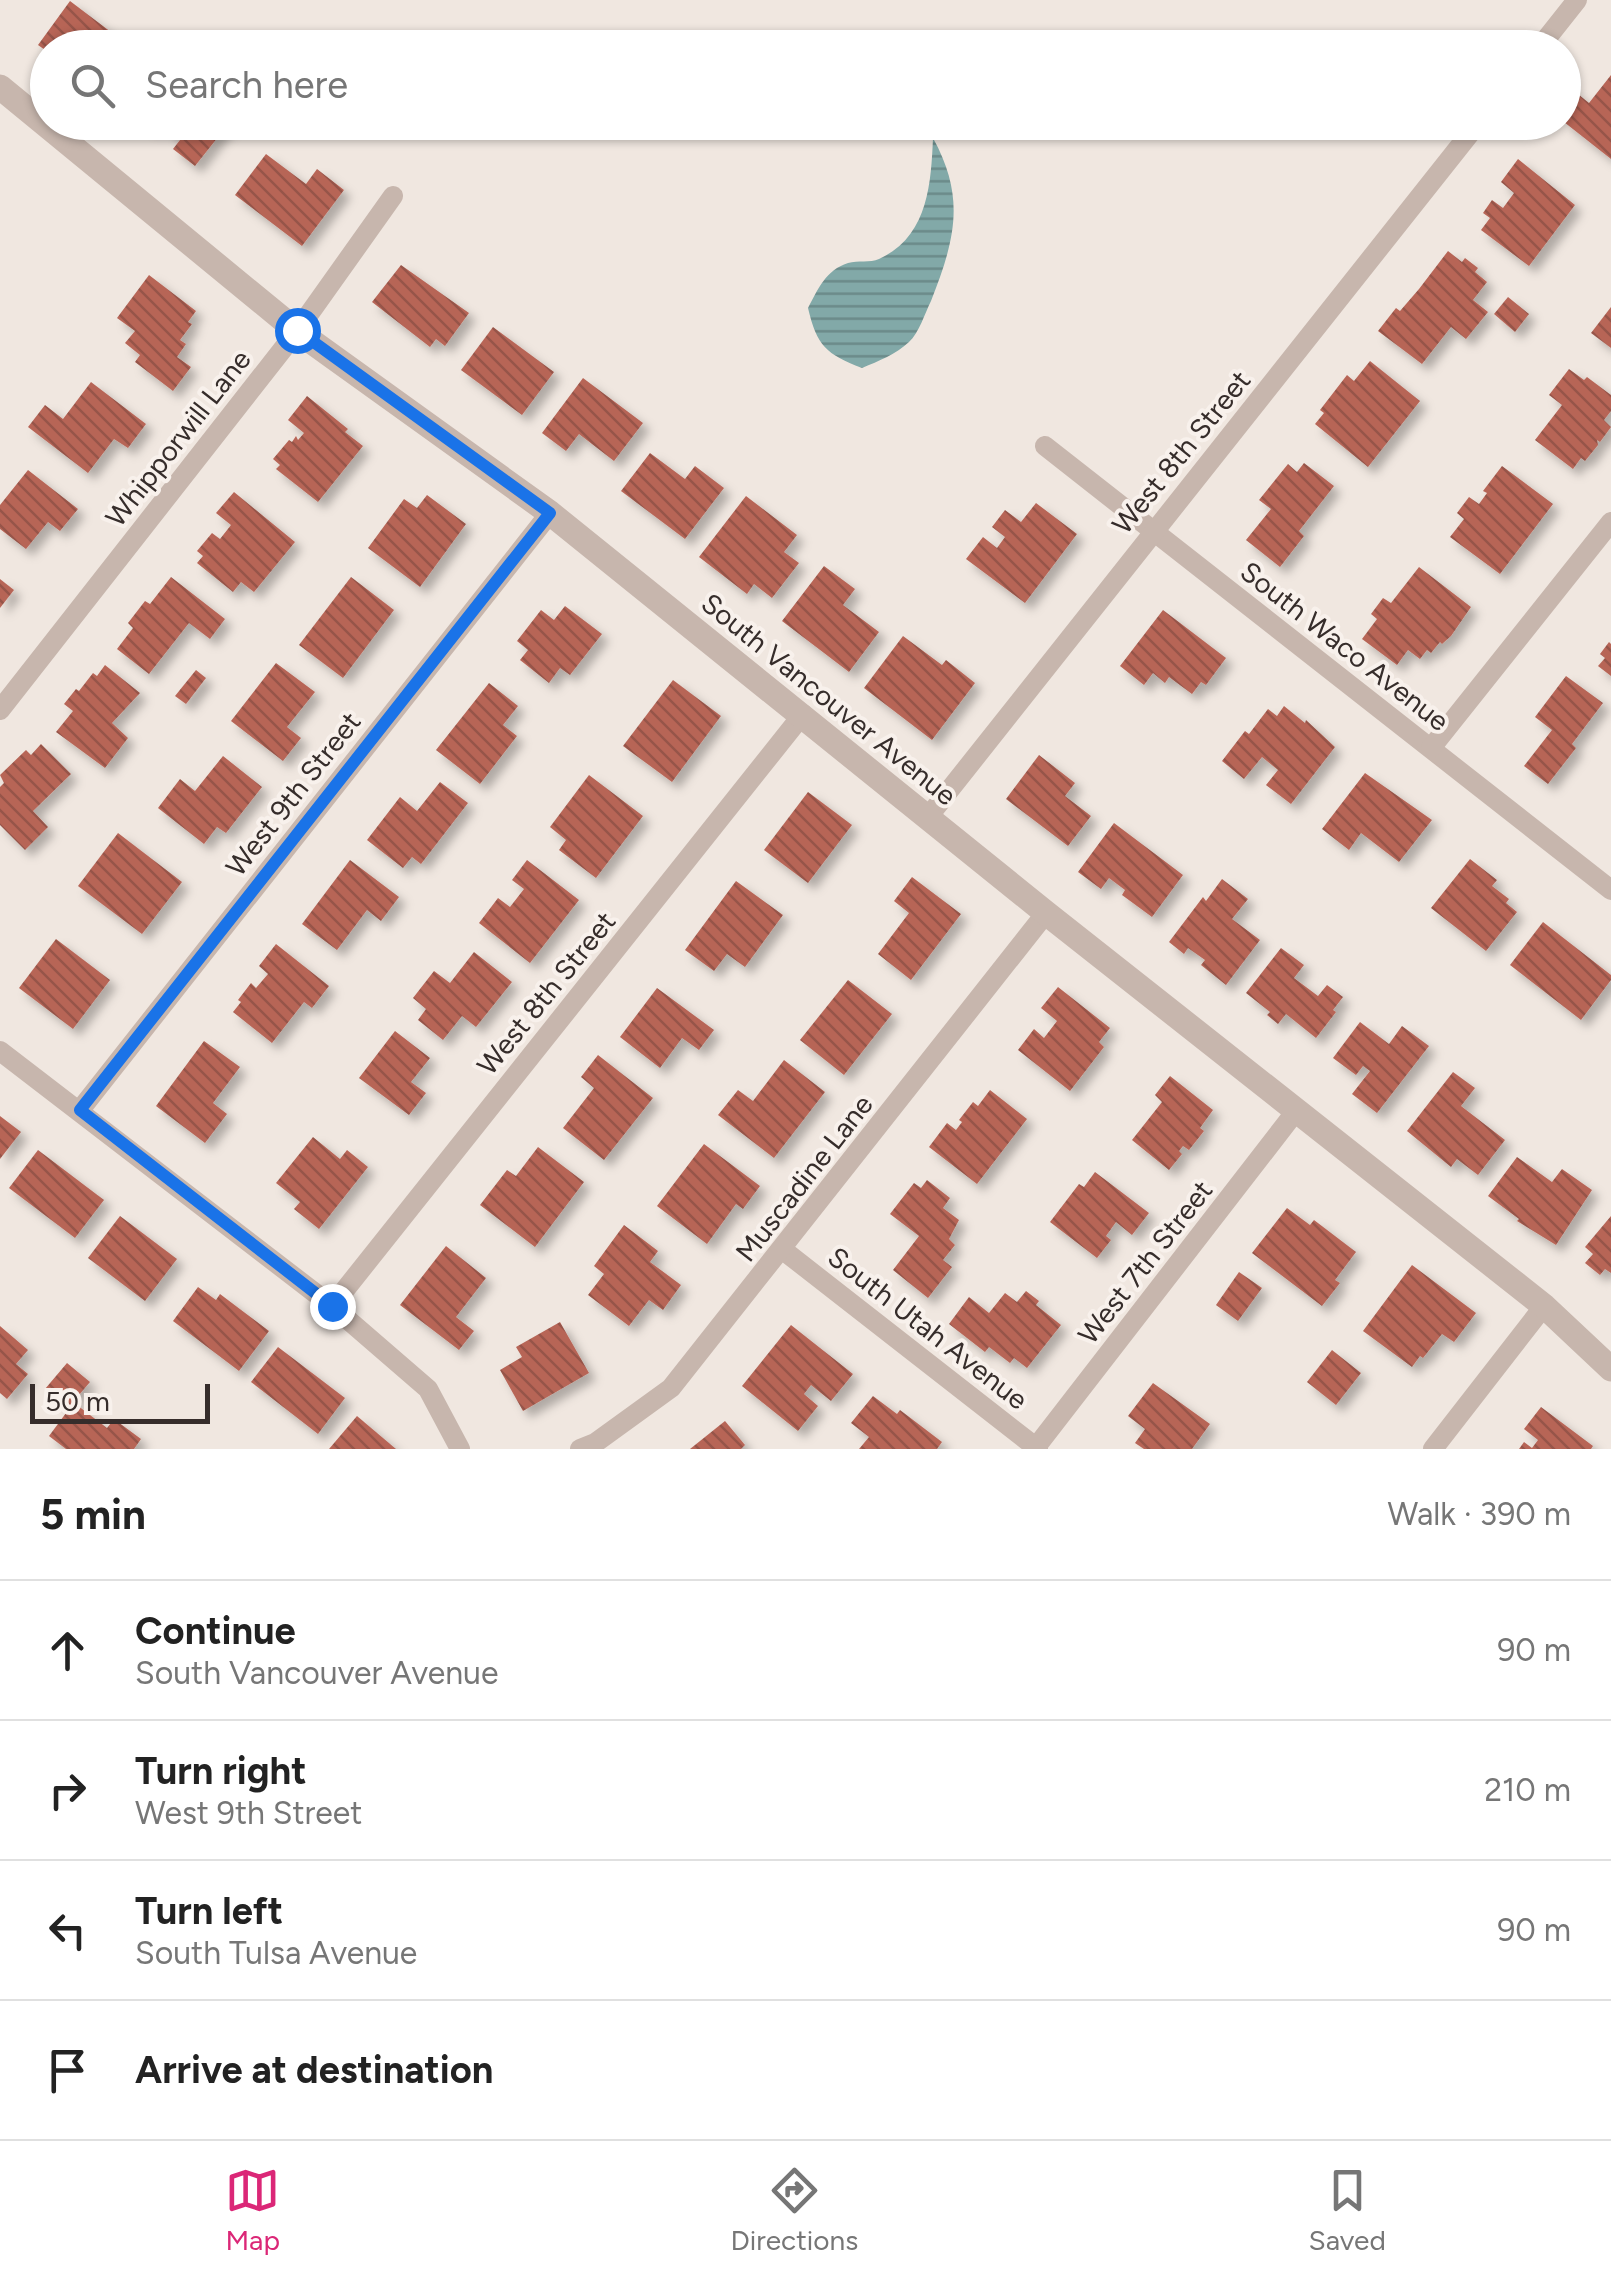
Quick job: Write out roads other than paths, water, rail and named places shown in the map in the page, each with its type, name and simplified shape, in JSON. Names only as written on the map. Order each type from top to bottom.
[{"type":"street","points":[[1554,30],[1577,0]]},
{"type":"street","name":"South Vancouver Avenue","points":[[0,88],[30,112]]},
{"type":"street","name":"South Vancouver Avenue","points":[[64,140],[297,330],[550,513],[804,714],[1046,913],[1544,1306],[1611,1369]]},
{"type":"street","name":"West 8th Street","points":[[928,816],[1466,140]]},
{"type":"street","name":"Whipporwill Lane","points":[[0,710],[297,330],[393,196]]},
{"type":"street","name":"South Waco Avenue","points":[[1045,446],[1611,890]]},
{"type":"street","name":"West 9th Street","points":[[80,1110],[550,513]]},
{"type":"street","points":[[1431,748],[1611,522]]},
{"type":"street","name":"West 8th Street","points":[[332,1306],[804,714]]},
{"type":"street","name":"Muscadine Lane","points":[[591,1447],[672,1388],[1046,913]]},
{"type":"street","points":[[0,1052],[332,1306],[428,1390],[460,1449]]},
{"type":"street","name":"West 7th Street","points":[[1037,1448],[1296,1111]]},
{"type":"street","name":"South Utah Avenue","points":[[783,1250],[1037,1448]]},
{"type":"street","points":[[1433,1449],[1544,1306]]},
{"type":"water","points":[[934,140],[950,180],[953,219],[946,258],[931,301],[913,338],[893,354],[862,368],[825,347],[808,308],[834,270],[848,263],[879,259],[908,237],[924,208]]}]
